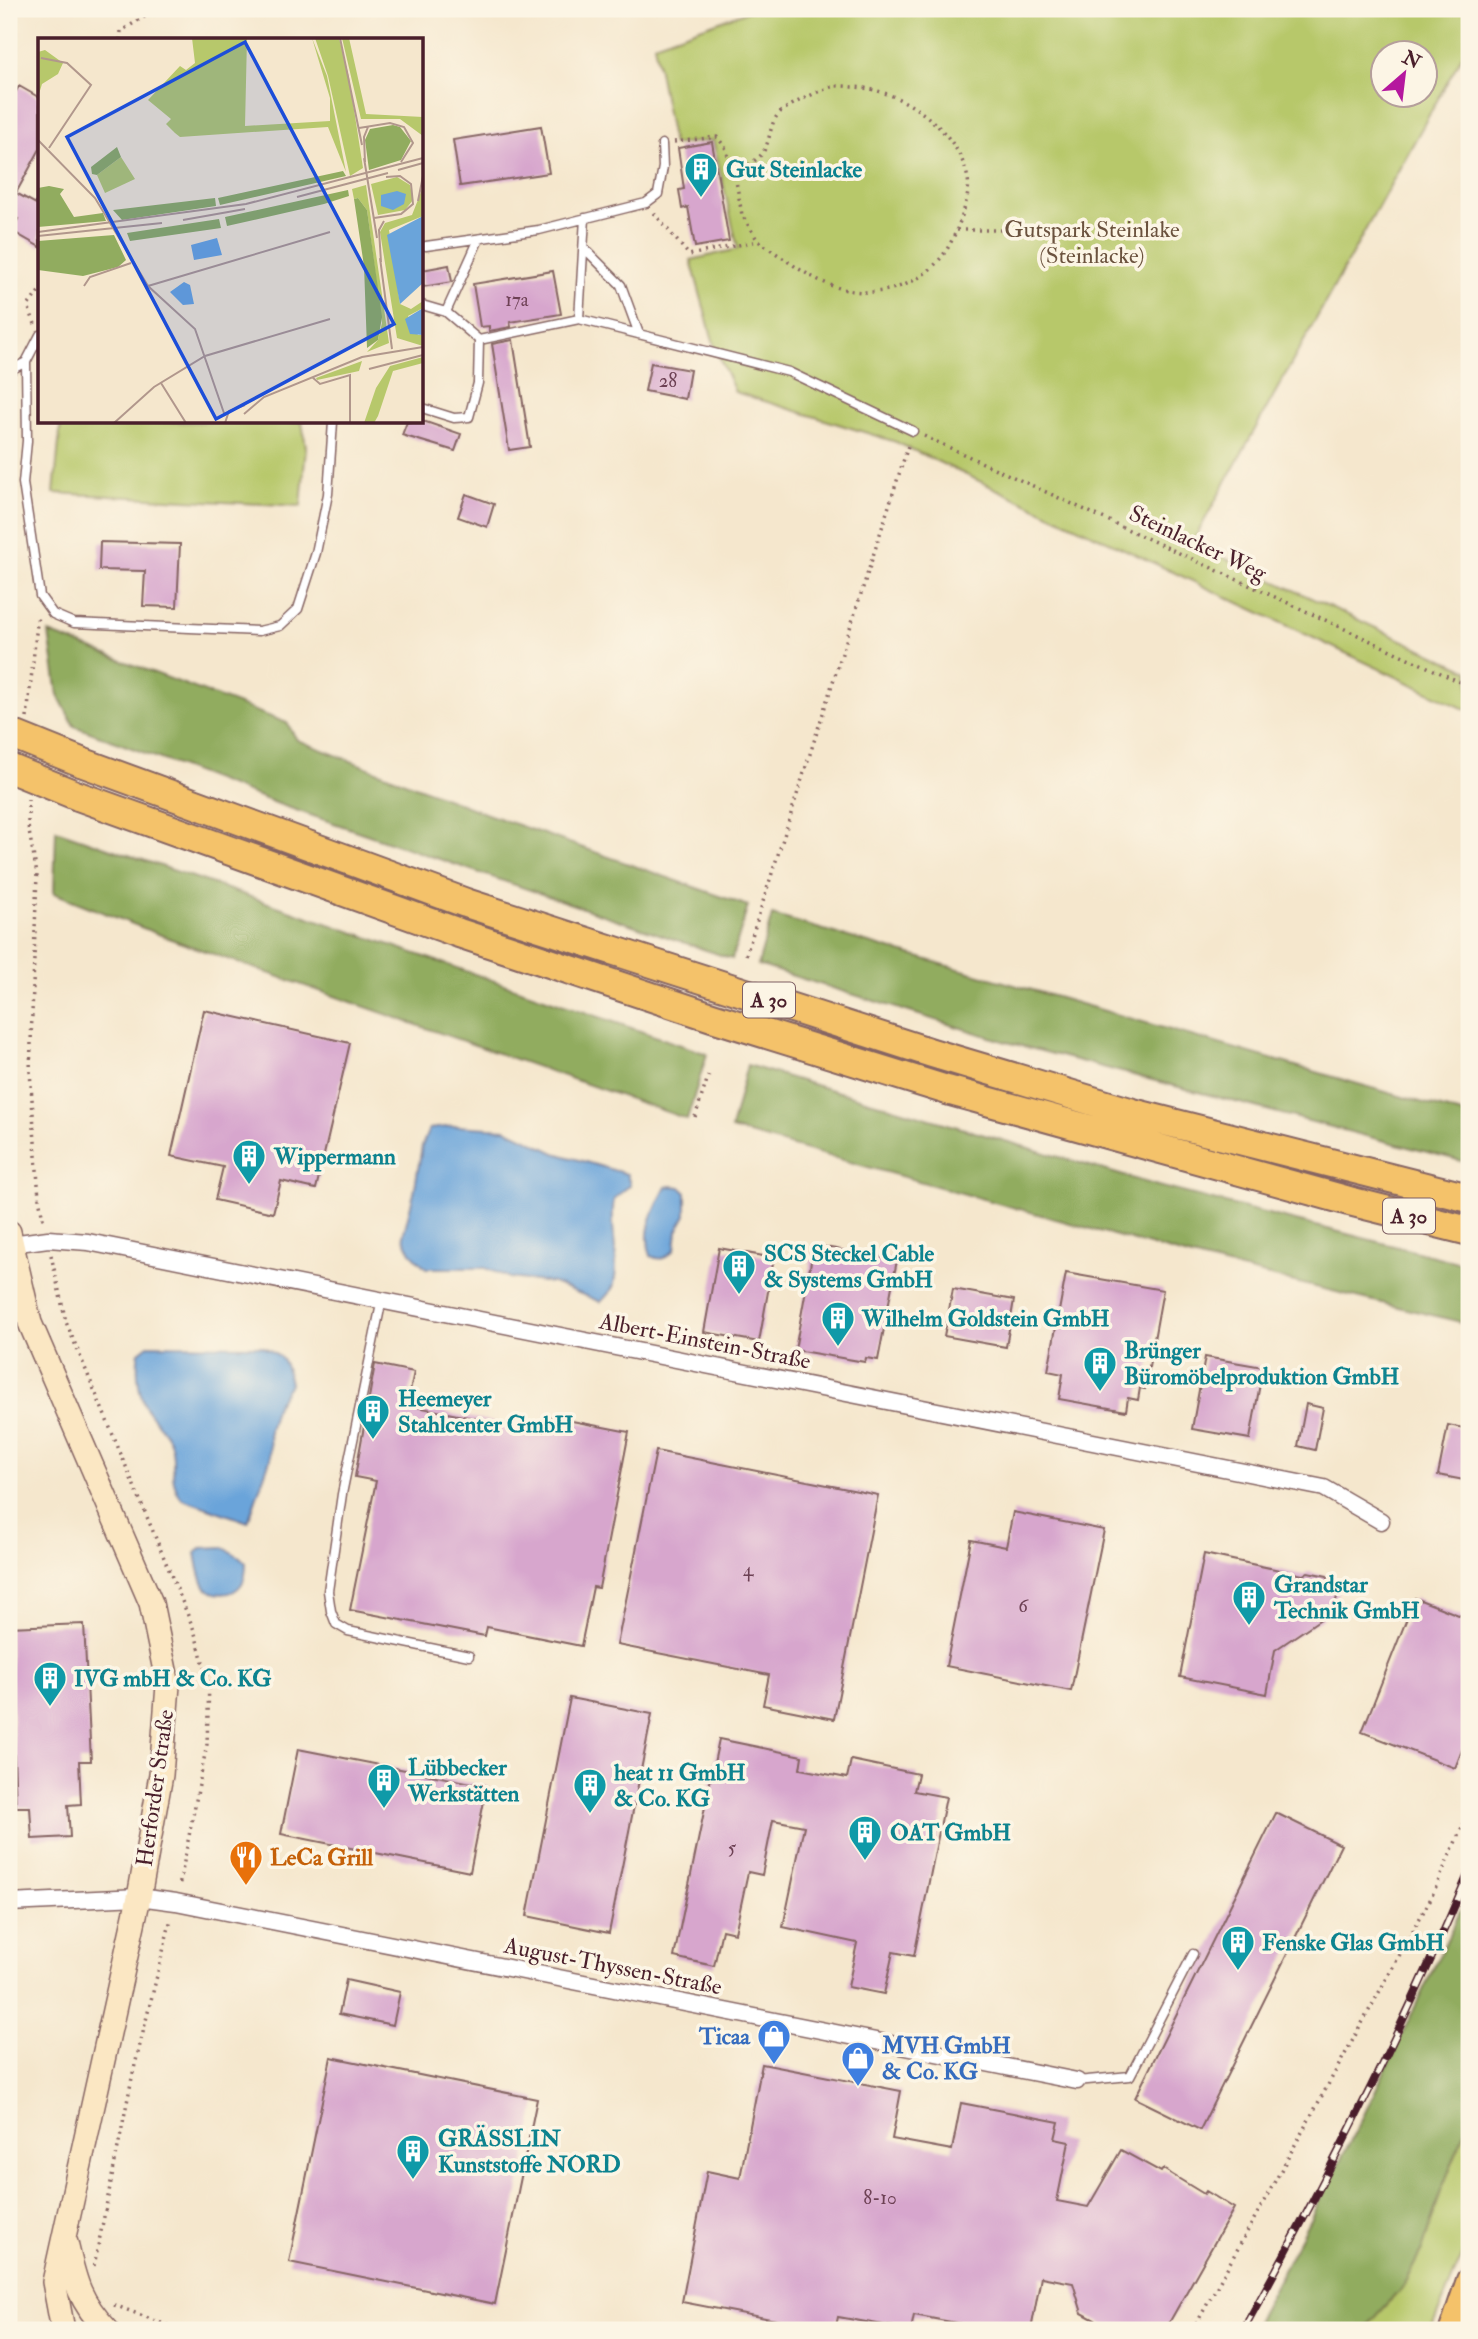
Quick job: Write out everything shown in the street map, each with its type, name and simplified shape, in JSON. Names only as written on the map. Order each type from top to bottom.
[{"type":"highway","name":"A 30","points":[[18,732],[82,762],[466,903],[932,1053],[1133,1113],[1469,1198]]},
{"type":"highway","name":"A 30","points":[[9,768],[79,796],[459,933],[712,1017],[947,1090],[1349,1201],[1469,1231]]},
{"type":"main road","points":[[1452,2330],[1469,2280]]},
{"type":"street","name":"Albert-Einstein-Straße","points":[[10,1238],[88,1242],[1324,1488],[1381,1521]]},
{"type":"street","name":"Herforder Straße","points":[[10,1238],[30,1323],[151,1603],[168,1685],[161,1775],[139,1897],[54,2282],[63,2330]]},
{"type":"street","name":"August-Thyssen-Straße","points":[[9,1903],[139,1897],[176,1902],[1077,2081]]},
{"type":"street","name":"Herforder Straße","points":[[65,2240],[77,2290],[93,2316],[107,2330]]},
{"type":"lane","points":[[426,246],[539,230],[646,203],[658,194],[663,167],[662,144]]},
{"type":"lane","points":[[579,319],[585,218]]},
{"type":"lane","points":[[446,312],[479,239]]},
{"type":"lane","points":[[585,249],[621,285],[639,334]]},
{"type":"lane","points":[[424,306],[446,312],[479,340]]},
{"type":"lane","points":[[479,340],[579,319],[789,372],[913,431]]},
{"type":"lane","points":[[38,339],[26,362],[27,441],[23,483],[40,596],[53,614],[74,624],[259,631],[281,626],[298,609],[316,553],[328,494],[334,424]]},
{"type":"lane","points":[[424,409],[454,418],[469,417],[478,383],[479,340]]},
{"type":"lane","points":[[9,371],[26,362]]},
{"type":"lane","points":[[382,1299],[342,1494],[328,1591],[331,1611],[336,1624],[348,1631],[469,1656]]},
{"type":"lane","points":[[1077,2081],[1130,2076],[1192,1954]]},
{"type":"path","points":[[120,38],[121,31],[157,9]]},
{"type":"path","points":[[662,144],[717,138],[725,147],[735,175],[742,215],[758,241],[804,272],[837,287],[865,291],[899,289],[922,277],[944,257],[957,230],[969,182],[960,153],[942,130],[910,105],[868,87],[832,86],[784,109],[774,117],[761,155],[735,175]]},
{"type":"path","points":[[646,203],[689,255],[758,241]]},
{"type":"path","points":[[957,230],[1083,230]]},
{"type":"path","points":[[38,293],[28,306],[38,330]]},
{"type":"path","points":[[746,955],[913,431]]},
{"type":"path","name":"Steinlacker Weg","points":[[913,431],[1469,686]]},
{"type":"path","points":[[18,732],[40,596]]},
{"type":"path","points":[[28,798],[28,826],[37,874],[30,1071],[39,1198],[66,1322],[194,1630],[209,1683],[207,1744],[176,1902],[136,2060],[93,2273]]},
{"type":"path","points":[[695,1117],[710,1070]]},
{"type":"path","points":[[1193,2330],[1431,1898],[1469,1811]]},
{"type":"path","points":[[107,2300],[114,2306],[180,2330]]},
{"type":"green space","name":"Gutspark Steinlake (Steinlacke)","points":[[754,9],[1469,9],[1469,43],[1440,95],[1440,38],[1370,38],[1370,108],[1433,108],[1192,543],[1469,671],[1469,711],[896,442],[735,392],[715,348],[691,260],[738,249],[713,140],[673,145],[654,44]]},
{"type":"green space","points":[[61,424],[302,424],[306,447],[301,506],[54,493]]},
{"type":"green space","points":[[49,633],[287,723],[297,740],[487,814],[748,906],[732,959],[281,805],[74,726],[58,695]]},
{"type":"green space","points":[[56,830],[707,1054],[687,1119],[176,941],[54,893]]},
{"type":"green space","points":[[772,915],[1469,1116],[1469,1163],[1003,1041],[758,965]]},
{"type":"green space","points":[[747,1065],[1158,1186],[1469,1265],[1469,1324],[1203,1260],[731,1129]]},
{"type":"green space","points":[[1469,1893],[1469,2121],[1441,2191],[1422,2250],[1402,2288],[1364,2330],[1252,2330],[1361,2121]]},
{"type":"green space","points":[[1469,2121],[1469,2240],[1431,2330],[1364,2330],[1422,2250],[1441,2191]]},
{"type":"water","points":[[455,1126],[506,1129],[555,1153],[627,1174],[630,1185],[614,1199],[614,1284],[601,1302],[553,1283],[510,1278],[485,1268],[426,1268],[411,1253],[403,1236],[422,1146],[429,1129]]},
{"type":"water","points":[[666,1187],[680,1187],[686,1193],[686,1215],[677,1231],[675,1249],[658,1259],[651,1256],[649,1229]]},
{"type":"water","points":[[148,1345],[261,1346],[274,1352],[285,1364],[290,1384],[276,1405],[269,1430],[270,1459],[248,1522],[182,1499],[177,1491],[170,1442],[147,1410],[140,1390],[139,1352]]},
{"type":"water","points":[[222,1547],[246,1563],[241,1585],[223,1594],[213,1592],[205,1586],[196,1553],[201,1548]]},
{"type":"building","points":[[19,86],[38,97],[38,153],[16,193],[38,205],[38,246],[12,231],[18,219],[9,214],[9,104]]},
{"type":"building","points":[[541,126],[549,173],[460,186],[453,140]]},
{"type":"building","name":"Gut Steinlacke","points":[[712,142],[729,241],[695,247],[688,207],[682,209],[679,190],[684,189],[678,148]]},
{"type":"building","points":[[449,265],[452,282],[424,287],[424,270]]},
{"type":"building","points":[[553,271],[561,314],[510,322],[511,327],[489,331],[489,326],[480,327],[473,284]]},
{"type":"building","points":[[513,340],[530,447],[509,450],[492,344]]},
{"type":"building","points":[[651,363],[690,370],[685,399],[645,391]]},
{"type":"building","points":[[424,422],[461,434],[455,451],[402,435],[406,424]]},
{"type":"building","points":[[466,494],[494,504],[487,527],[458,517]]},
{"type":"building","points":[[100,542],[180,544],[177,607],[143,606],[145,571],[99,570]]},
{"type":"building","points":[[204,1010],[350,1043],[316,1189],[281,1181],[273,1213],[215,1200],[223,1167],[171,1156]]},
{"type":"building","points":[[814,1245],[897,1260],[878,1360],[866,1358],[865,1362],[795,1350]]},
{"type":"building","name":"SCS Steckel Cable & Systems GmbH","points":[[719,1248],[774,1258],[759,1342],[704,1332]]},
{"type":"building","points":[[1066,1273],[1163,1290],[1145,1389],[1140,1388],[1138,1400],[1128,1398],[1126,1411],[1059,1399],[1063,1374],[1048,1371]]},
{"type":"building","points":[[953,1289],[1014,1300],[1006,1347],[944,1336]]},
{"type":"building","points":[[1205,1357],[1263,1367],[1250,1439],[1192,1429]]},
{"type":"building","points":[[375,1364],[414,1372],[407,1405],[543,1432],[546,1416],[629,1432],[599,1588],[593,1587],[581,1646],[487,1627],[485,1636],[350,1610],[376,1481],[355,1477]]},
{"type":"building","points":[[1306,1404],[1323,1408],[1315,1450],[1298,1446]]},
{"type":"building","points":[[1448,1425],[1469,1429],[1469,1481],[1438,1475]]},
{"type":"building","points":[[656,1451],[878,1495],[834,1719],[763,1705],[769,1675],[617,1645]]},
{"type":"building","points":[[1013,1512],[1104,1530],[1071,1691],[946,1666],[971,1540],[1006,1547]]},
{"type":"building","name":"Grandstar Technik GmbH","points":[[1204,1554],[1303,1575],[1308,1572],[1327,1576],[1338,1592],[1334,1610],[1275,1650],[1267,1694],[1180,1677]]},
{"type":"building","points":[[1415,1598],[1469,1619],[1469,1732],[1455,1768],[1362,1732]]},
{"type":"building","name":"IVG mbH & Co. KG","points":[[84,1624],[91,1761],[79,1761],[81,1804],[68,1805],[70,1837],[32,1839],[30,1807],[16,1807],[9,1627]]},
{"type":"building","name":"heat 11 GmbH & Co. KG","points":[[570,1698],[652,1714],[609,1933],[527,1916]]},
{"type":"building","name":"OAT GmbH","points":[[719,1739],[802,1756],[800,1769],[847,1778],[851,1760],[918,1774],[914,1791],[946,1797],[914,1956],[893,1952],[884,1994],[848,1987],[857,1943],[783,1927],[804,1826],[773,1820],[762,1875],[748,1872],[735,1933],[722,1930],[714,1966],[674,1957]]},
{"type":"building","name":"Lübbecker Werkstätten","points":[[298,1749],[487,1786],[470,1872],[281,1834]]},
{"type":"building","name":"Fenske Glas GmbH","points":[[1276,1813],[1341,1845],[1200,2130],[1135,2098]]},
{"type":"building","points":[[346,1980],[400,1992],[393,2025],[339,2014]]},
{"type":"building","name":"GRÄSSLIN Kunststoffe NORD","points":[[331,2057],[537,2099],[495,2304],[289,2262]]},
{"type":"building","points":[[762,2064],[901,2091],[892,2139],[952,2150],[961,2103],[1059,2122],[1055,2139],[1069,2142],[1057,2201],[1088,2207],[1121,2150],[1161,2172],[1163,2169],[1204,2194],[1206,2191],[1234,2208],[1165,2330],[1113,2330],[1082,2313],[1073,2283],[1041,2277],[1031,2330],[993,2330],[914,2315],[911,2330],[838,2317],[835,2330],[828,2330],[682,2302],[707,2171],[740,2178]]},
{"type":"railway","points":[[1243,2330],[1362,2104],[1418,1989],[1469,1872]]},
{"type":"place","name":"Gut Steinlacke","points":[[701,199]]},
{"type":"place","name":"Wippermann","points":[[249,1186]]},
{"type":"place","name":"SCS Steckel Cable & Systems GmbH","points":[[739,1296]]},
{"type":"place","name":"Wilhelm Goldstein GmbH","points":[[838,1348]]},
{"type":"place","name":"Brünger Büromöbelproduktion GmbH","points":[[1100,1393]]},
{"type":"place","name":"Heemeyer Stahlcenter GmbH","points":[[373,1441]]},
{"type":"place","name":"Grandstar Technik GmbH","points":[[1249,1627]]},
{"type":"place","name":"IVG mbH & Co. KG","points":[[50,1708]]},
{"type":"place","name":"Lübbecker Werkstätten","points":[[384,1810]]},
{"type":"place","name":"heat 11 GmbH & Co. KG","points":[[590,1815]]},
{"type":"place","name":"OAT GmbH","points":[[865,1862]]},
{"type":"place","name":"LeCa Grill","points":[[246,1887]]},
{"type":"place","name":"Fenske Glas GmbH","points":[[1238,1972]]},
{"type":"place","name":"Ticaa","points":[[774,2066]]},
{"type":"place","name":"MVH GmbH & Co. KG","points":[[858,2088]]},
{"type":"place","name":"GRÄSSLIN Kunststoffe NORD","points":[[413,2181]]}]
